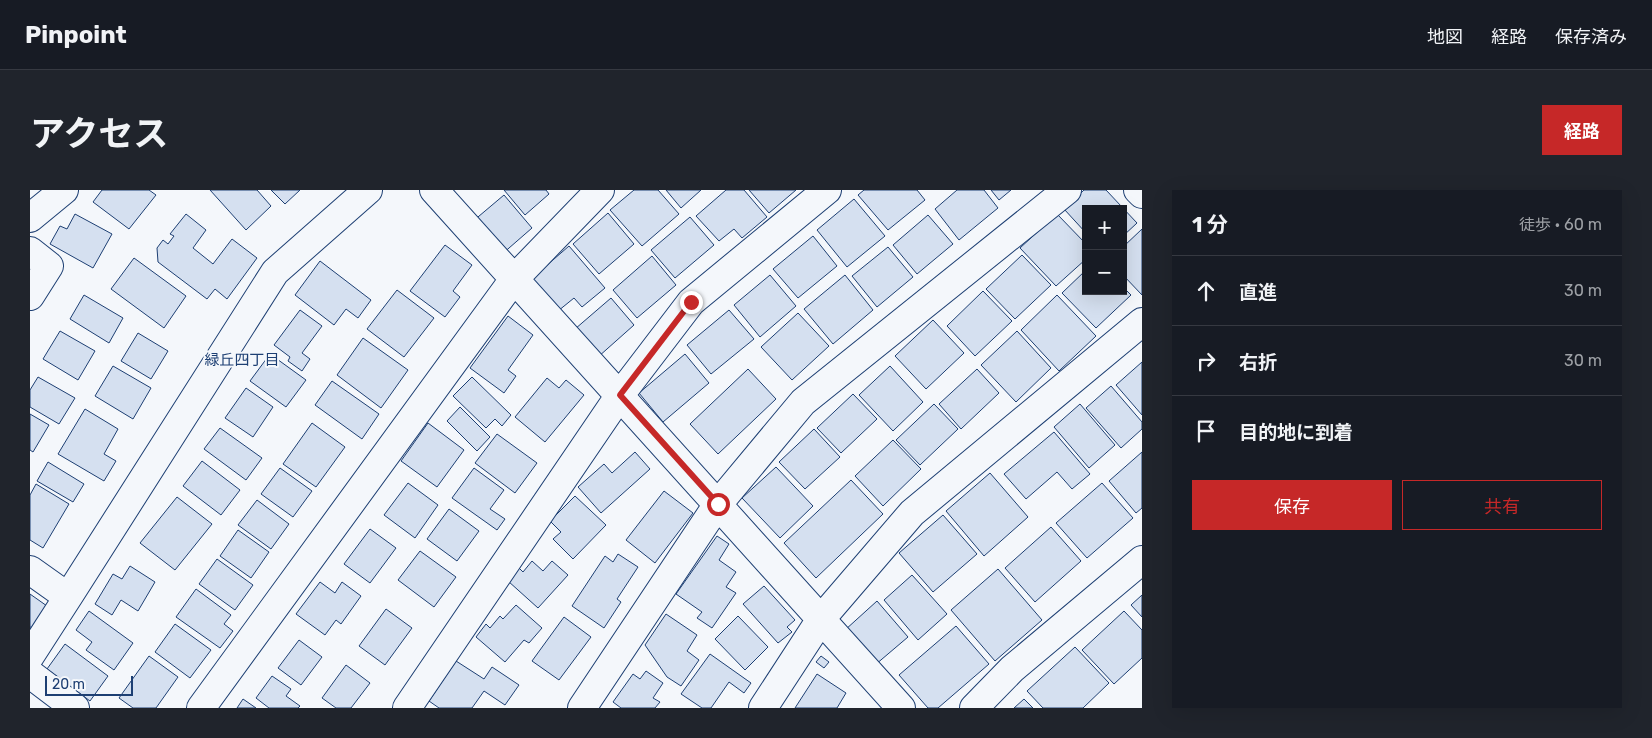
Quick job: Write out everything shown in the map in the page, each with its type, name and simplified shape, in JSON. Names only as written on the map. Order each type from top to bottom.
[{"type":"street","points":[[30,218],[64,190]]},
{"type":"street","points":[[30,656],[275,272],[368,190]]},
{"type":"street","points":[[434,190],[902,708]]},
{"type":"street","points":[[201,708],[514,278],[600,190]]},
{"type":"street","points":[[407,708],[620,395],[691,302],[827,190]]},
{"type":"street","points":[[582,708],[718,504],[803,402],[1067,190]]},
{"type":"street","points":[[1138,190],[1142,194]]},
{"type":"street","points":[[30,251],[49,266],[30,296]]},
{"type":"street","points":[[763,708],[821,619],[912,513],[1142,322]]},
{"type":"street","points":[[974,708],[1012,669],[1142,560]]},
{"type":"street","points":[[30,570],[68,597]]},
{"type":"street","points":[[30,674],[75,708]]},
{"type":"building","points":[[102,190],[149,190],[156,195],[129,229],[93,202]]},
{"type":"building","points":[[210,190],[257,190],[271,206],[246,230]]},
{"type":"building","points":[[271,190],[300,190],[285,204]]},
{"type":"building","points":[[504,190],[546,190],[549,194],[525,215]]},
{"type":"building","points":[[634,190],[658,190],[679,214],[642,246],[610,210]]},
{"type":"building","points":[[666,190],[701,190],[681,208]]},
{"type":"building","points":[[726,190],[744,190],[767,217],[742,238],[734,229],[719,241],[696,216]]},
{"type":"building","points":[[749,190],[796,190],[769,213]]},
{"type":"building","points":[[864,190],[917,190],[925,200],[888,230],[858,195]]},
{"type":"building","points":[[957,190],[984,190],[998,208],[959,240],[935,209]]},
{"type":"building","points":[[991,190],[1011,190],[999,200]]},
{"type":"building","points":[[1084,190],[1106,190],[1120,205],[1082,205],[1082,229],[1064,209]]},
{"type":"building","points":[[504,195],[532,228],[501,255],[472,222]]},
{"type":"building","points":[[854,199],[885,236],[847,267],[817,230]]},
{"type":"building","points":[[1127,212],[1137,223],[1127,232]]},
{"type":"building","points":[[608,213],[634,244],[599,274],[573,244]]},
{"type":"building","points":[[75,214],[112,234],[93,268],[50,244],[60,226],[67,229]]},
{"type":"building","points":[[186,214],[206,230],[193,248],[213,264],[232,239],[257,258],[227,299],[215,289],[207,299],[158,262],[157,248],[163,240],[168,244],[174,236],[170,234]]},
{"type":"building","points":[[1057,214],[1082,240],[1082,263],[1056,286],[1020,248]]},
{"type":"building","points":[[928,215],[953,244],[917,274],[893,245]]},
{"type":"building","points":[[690,217],[714,245],[675,278],[651,250]]},
{"type":"building","points":[[1142,229],[1142,295],[1127,279],[1127,243]]},
{"type":"building","points":[[813,236],[837,266],[798,298],[773,269]]},
{"type":"building","points":[[445,245],[472,265],[453,291],[460,297],[445,317],[410,291]]},
{"type":"building","points":[[569,246],[605,288],[582,307],[574,298],[558,311],[531,279]]},
{"type":"building","points":[[888,247],[913,277],[877,307],[852,276]]},
{"type":"building","points":[[1022,255],[1051,285],[1015,319],[986,289]]},
{"type":"building","points":[[652,256],[676,285],[637,318],[613,290]]},
{"type":"building","points":[[134,258],[186,296],[164,328],[111,289]]},
{"type":"building","points":[[320,261],[371,300],[358,318],[346,309],[334,325],[295,295]]},
{"type":"building","points":[[1082,274],[1082,295],[1127,295],[1127,291],[1131,295],[1096,328],[1062,293]]},
{"type":"building","points":[[770,275],[796,306],[760,337],[734,305]]},
{"type":"building","points":[[845,275],[873,310],[833,344],[804,309]]},
{"type":"building","points":[[397,290],[434,318],[404,357],[367,329]]},
{"type":"building","points":[[983,291],[1012,321],[975,356],[947,326]]},
{"type":"building","points":[[84,295],[123,318],[109,343],[70,319]]},
{"type":"building","points":[[1057,295],[1096,336],[1059,371],[1021,330]]},
{"type":"building","points":[[611,298],[634,325],[598,357],[575,329]]},
{"type":"building","points":[[300,310],[322,326],[302,353],[310,359],[302,371],[288,361],[290,357],[274,345]]},
{"type":"building","points":[[729,310],[754,339],[711,374],[687,345]]},
{"type":"building","points":[[798,313],[829,346],[792,380],[761,347]]},
{"type":"building","points":[[508,316],[533,335],[508,370],[516,376],[504,393],[470,368]]},
{"type":"building","points":[[933,320],[964,353],[926,389],[895,356]]},
{"type":"building","points":[[60,331],[95,351],[78,380],[43,359]]},
{"type":"building","points":[[1017,331],[1051,368],[1016,402],[981,365]]},
{"type":"building","points":[[138,333],[168,351],[151,379],[121,361]]},
{"type":"building","points":[[363,338],[408,370],[381,408],[337,375]]},
{"type":"building","points":[[270,354],[306,380],[286,407],[250,381]]},
{"type":"building","points":[[685,354],[709,383],[663,422],[639,393]]},
{"type":"building","points":[[1142,362],[1142,415],[1116,385]]},
{"type":"building","points":[[113,366],[151,388],[133,419],[95,396]]},
{"type":"building","points":[[890,366],[923,402],[893,431],[859,395]]},
{"type":"building","points":[[748,369],[776,399],[718,454],[690,424]]},
{"type":"building","points":[[977,369],[999,393],[961,429],[939,404]]},
{"type":"building","points":[[38,377],[75,398],[59,424],[30,407],[30,390]]},
{"type":"building","points":[[472,377],[511,415],[502,426],[495,419],[486,428],[453,396]]},
{"type":"building","points":[[547,378],[559,388],[566,380],[584,395],[545,442],[515,417]]},
{"type":"building","points":[[332,381],[379,414],[362,439],[315,405]]},
{"type":"building","points":[[1111,386],[1142,422],[1142,429],[1121,448],[1086,408]]},
{"type":"building","points":[[246,388],[273,407],[253,437],[225,418]]},
{"type":"building","points":[[853,394],[877,419],[841,453],[817,428]]},
{"type":"building","points":[[934,404],[958,429],[920,465],[896,440]]},
{"type":"building","points":[[1080,404],[1115,445],[1089,468],[1054,427]]},
{"type":"building","points":[[460,407],[490,437],[477,451],[447,421]]},
{"type":"building","points":[[85,409],[118,429],[104,454],[116,461],[104,481],[58,454]]},
{"type":"building","points":[[30,414],[49,425],[33,452],[30,450]]},
{"type":"building","points":[[312,423],[345,447],[316,487],[283,464]]},
{"type":"building","points":[[428,423],[464,450],[437,487],[401,461]]},
{"type":"building","points":[[220,428],[262,458],[246,480],[204,449]]},
{"type":"building","points":[[814,429],[840,457],[805,489],[779,462]]},
{"type":"building","points":[[1054,432],[1090,474],[1072,489],[1057,472],[1026,499],[1004,474]]},
{"type":"building","points":[[497,434],[537,463],[515,493],[475,463]]},
{"type":"building","points":[[893,440],[921,469],[883,506],[855,476]]},
{"type":"building","points":[[635,452],[650,469],[601,513],[578,487],[604,464],[612,473]]},
{"type":"building","points":[[1142,452],[1142,508],[1136,513],[1109,481]]},
{"type":"building","points":[[202,461],[240,490],[221,515],[183,486]]},
{"type":"building","points":[[48,462],[84,484],[73,502],[37,481]]},
{"type":"building","points":[[776,467],[813,506],[780,538],[742,498]]},
{"type":"building","points":[[280,468],[312,491],[293,517],[261,494]]},
{"type":"building","points":[[474,468],[504,490],[490,509],[505,519],[497,530],[452,498]]},
{"type":"building","points":[[990,473],[1028,517],[984,556],[946,511]]},
{"type":"building","points":[[851,480],[883,514],[816,578],[784,543]]},
{"type":"building","points":[[408,483],[438,505],[415,538],[384,515]]},
{"type":"building","points":[[1102,483],[1133,518],[1087,558],[1056,523]]},
{"type":"building","points":[[36,484],[69,504],[43,548],[30,540],[30,495]]},
{"type":"building","points":[[664,491],[693,513],[655,563],[626,540]]},
{"type":"building","points":[[575,496],[606,525],[573,559],[553,539],[561,532],[550,521]]},
{"type":"building","points":[[177,497],[212,524],[175,570],[140,543]]},
{"type":"building","points":[[257,500],[289,524],[271,549],[238,525]]},
{"type":"building","points":[[449,509],[479,531],[457,561],[427,539]]},
{"type":"building","points":[[943,515],[977,554],[933,592],[899,553]]},
{"type":"building","points":[[1051,527],[1081,561],[1035,602],[1005,568]]},
{"type":"building","points":[[370,529],[396,548],[370,583],[344,564]]},
{"type":"building","points":[[238,530],[269,552],[251,578],[220,556]]},
{"type":"building","points":[[717,536],[729,544],[719,560],[736,572],[726,587],[736,593],[712,628],[697,618],[702,612],[676,594]]},
{"type":"building","points":[[420,551],[456,577],[434,607],[398,580]]},
{"type":"building","points":[[618,554],[638,567],[617,599],[621,602],[604,628],[572,606],[605,556],[613,562]]},
{"type":"building","points":[[217,559],[253,585],[235,610],[199,584]]},
{"type":"building","points":[[532,561],[543,571],[552,561],[568,575],[538,608],[508,581],[519,568],[523,572]]},
{"type":"building","points":[[130,566],[155,582],[138,611],[121,600],[112,615],[95,604],[113,574],[122,579]]},
{"type":"building","points":[[998,569],[1042,620],[995,661],[951,610]]},
{"type":"building","points":[[912,575],[947,614],[918,640],[884,600]]},
{"type":"building","points":[[320,582],[335,593],[342,582],[361,596],[341,624],[336,620],[325,635],[296,614]]},
{"type":"building","points":[[764,586],[795,620],[787,627],[792,632],[778,643],[743,604]]},
{"type":"building","points":[[196,589],[231,615],[224,624],[233,631],[220,648],[176,617]]},
{"type":"building","points":[[30,594],[47,606],[33,628],[30,627]]},
{"type":"building","points":[[1142,595],[1142,617],[1131,605]]},
{"type":"building","points":[[877,601],[908,637],[875,665],[845,630]]},
{"type":"building","points":[[516,605],[542,628],[529,643],[524,640],[505,662],[476,637],[486,624],[490,628],[500,616],[503,619]]},
{"type":"building","points":[[386,609],[412,628],[385,665],[359,646]]},
{"type":"building","points":[[89,611],[133,643],[114,670],[86,650],[92,642],[76,630]]},
{"type":"building","points":[[1124,611],[1142,630],[1142,658],[1114,684],[1082,650]]},
{"type":"building","points":[[666,614],[697,635],[687,651],[699,660],[681,686],[667,677],[645,645]]},
{"type":"building","points":[[738,616],[768,647],[745,670],[715,639]]},
{"type":"building","points":[[564,617],[591,637],[559,680],[532,661]]},
{"type":"building","points":[[175,624],[211,650],[190,678],[155,652]]},
{"type":"building","points":[[956,626],[989,664],[938,708],[928,708],[899,675]]},
{"type":"building","points":[[299,640],[322,657],[301,685],[278,668]]},
{"type":"building","points":[[65,644],[108,676],[90,701],[47,669]]},
{"type":"building","points":[[1075,647],[1109,683],[1083,708],[1043,708],[1027,691]]},
{"type":"building","points":[[710,654],[751,683],[744,693],[729,682],[711,708],[702,708],[681,694]]},
{"type":"building","points":[[149,656],[178,677],[156,708],[133,708],[119,698]]},
{"type":"building","points":[[821,656],[829,662],[824,668],[816,662]]},
{"type":"building","points":[[456,661],[484,679],[492,667],[519,685],[505,705],[484,691],[472,708],[439,708],[429,701]]},
{"type":"building","points":[[346,665],[370,683],[351,708],[336,708],[322,698]]},
{"type":"building","points":[[646,671],[663,683],[653,698],[660,702],[655,708],[621,708],[613,702],[633,674],[640,679]]},
{"type":"building","points":[[817,674],[846,693],[837,708],[795,708]]},
{"type":"building","points":[[272,676],[291,689],[286,696],[300,706],[298,708],[269,708],[256,698]]},
{"type":"building","points":[[243,699],[256,708],[237,708]]},
{"type":"building","points":[[1024,699],[1033,708],[1014,708]]},
{"type":"district","name":"緑丘四丁目","points":[[242,360]]},
{"type":"route","points":[[691,302],[620,395],[718,504]]}]
